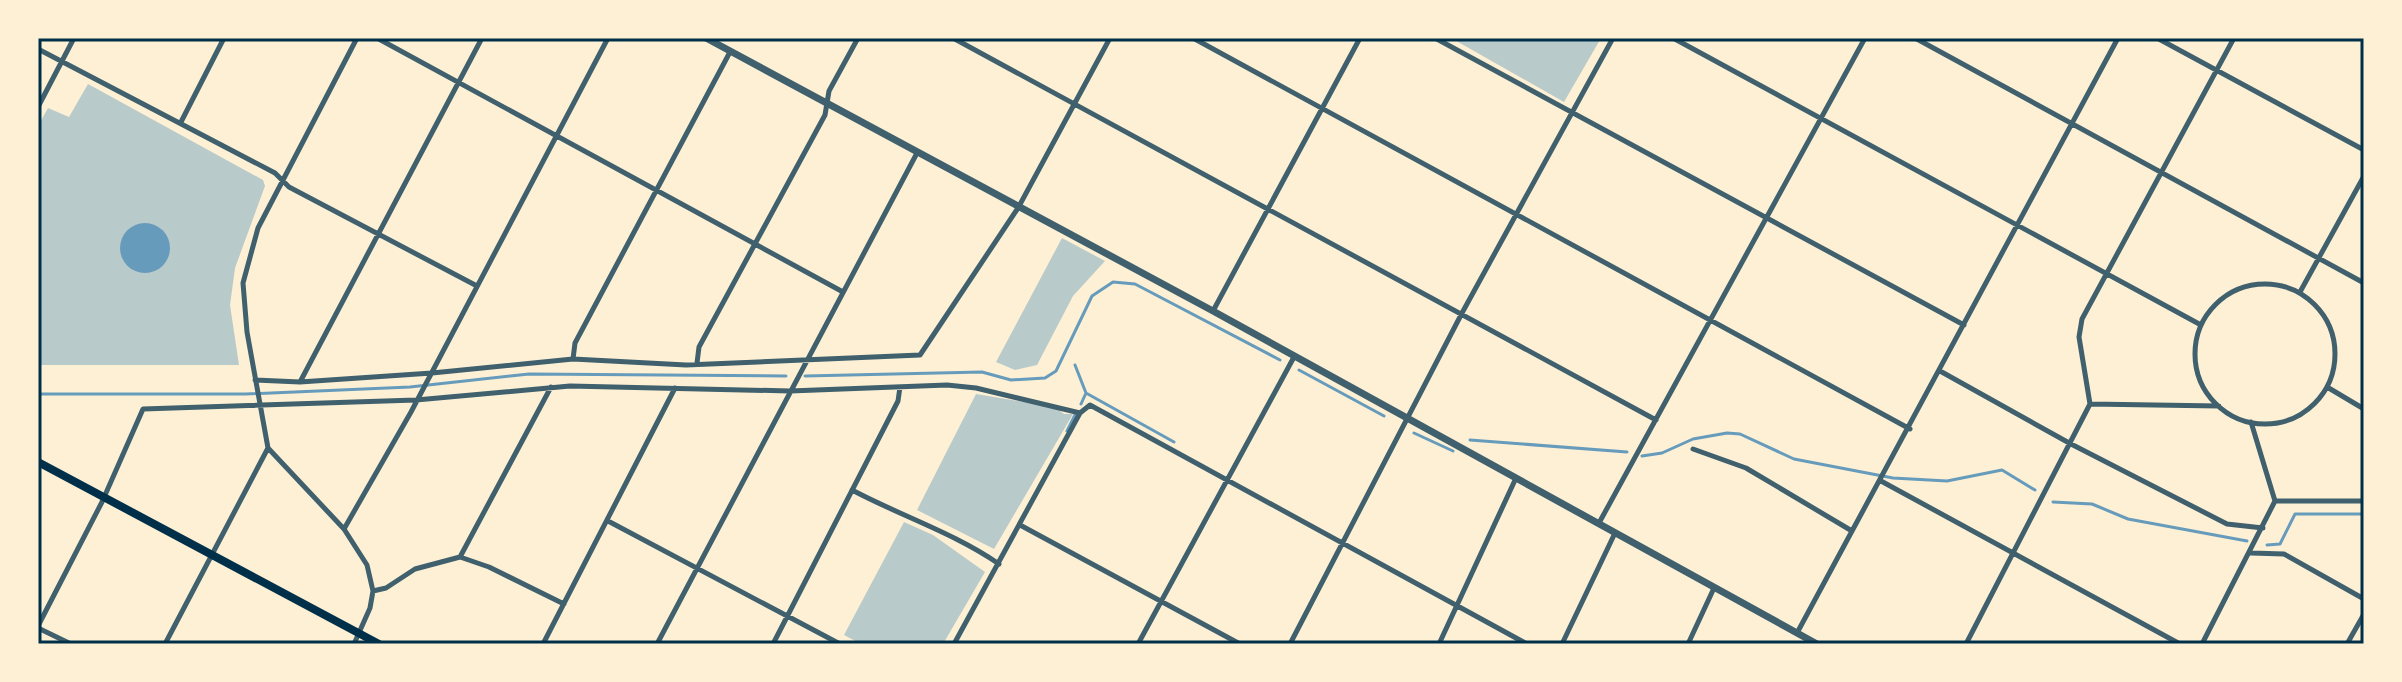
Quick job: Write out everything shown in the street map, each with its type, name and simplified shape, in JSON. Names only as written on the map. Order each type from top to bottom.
[{"type":"main road","points":[[38,462],[214,553],[379,644]]},
{"type":"street","points":[[38,107],[74,38]]},
{"type":"street","points":[[181,122],[224,38]]},
{"type":"street","points":[[354,644],[373,591],[367,565],[344,529],[268,448],[243,283],[252,244],[357,38]]},
{"type":"street","points":[[377,38],[843,292]]},
{"type":"street","points":[[300,382],[482,38]]},
{"type":"street","points":[[344,529],[432,373],[608,38]]},
{"type":"street","points":[[706,38],[1213,311],[1817,644]]},
{"type":"street","points":[[697,363],[699,347],[825,115],[829,91],[858,38]]},
{"type":"street","points":[[953,38],[1656,420]]},
{"type":"street","points":[[256,384],[432,373],[573,359],[697,363],[920,355],[1018,208],[1110,38]]},
{"type":"street","points":[[1193,38],[1910,429]]},
{"type":"street","points":[[1213,311],[1360,38]]},
{"type":"street","points":[[1435,38],[1964,325]]},
{"type":"street","points":[[1290,644],[1462,313],[1613,38]]},
{"type":"street","points":[[1673,38],[2201,325]]},
{"type":"street","points":[[1599,523],[1865,38]]},
{"type":"street","points":[[1915,38],[2364,283]]},
{"type":"street","points":[[1797,633],[1910,429],[2118,38]]},
{"type":"street","points":[[2157,38],[2364,150]]},
{"type":"street","points":[[1966,644],[2090,404],[2079,327],[2234,38]]},
{"type":"street","points":[[38,49],[181,122],[275,173],[283,182],[477,286]]},
{"type":"street","points":[[573,359],[575,343],[730,52]]},
{"type":"street","points":[[657,644],[917,153]]},
{"type":"street","points":[[2300,292],[2364,176]]},
{"type":"street","points":[[2275,284],[2300,292],[2327,322],[2334,343],[2334,366],[2327,387],[2301,414],[2283,422],[2251,422],[2219,406],[2206,392],[2197,371],[2195,347],[2201,325],[2213,306],[2231,292],[2252,285],[2275,284]]},
{"type":"street","points":[[1138,644],[1294,357]]},
{"type":"street","points":[[1940,371],[2071,444],[2227,524],[2263,528]]},
{"type":"street","points":[[71,644],[38,627],[105,495],[143,409],[416,400],[551,387],[962,386],[1080,413]]},
{"type":"street","points":[[460,557],[551,387]]},
{"type":"street","points":[[773,644],[898,401],[900,387]]},
{"type":"street","points":[[2327,387],[2364,409]]},
{"type":"street","points":[[543,644],[675,388]]},
{"type":"street","points":[[2090,404],[2219,406]]},
{"type":"street","points":[[954,644],[1086,406],[1096,407],[1527,644]]},
{"type":"street","points":[[2202,644],[2275,501],[2251,422]]},
{"type":"street","points":[[165,644],[268,448]]},
{"type":"street","points":[[1693,449],[1746,468],[1852,531]]},
{"type":"street","points":[[1439,644],[1516,477]]},
{"type":"street","points":[[1882,480],[2180,644]]},
{"type":"street","points":[[852,490],[896,514],[971,544],[999,564]]},
{"type":"street","points":[[2275,501],[2364,501]]},
{"type":"street","points":[[608,521],[840,644]]},
{"type":"street","points":[[1020,525],[1240,644]]},
{"type":"street","points":[[1562,644],[1615,533]]},
{"type":"street","points":[[2251,553],[2284,554],[2364,599]]},
{"type":"street","points":[[373,591],[386,588],[415,569],[460,557],[489,567],[564,604]]},
{"type":"street","points":[[1688,644],[1714,588]]},
{"type":"street","points":[[2347,644],[2364,614]]},
{"type":"shaded area","points":[[1451,38],[1601,38],[1564,102]]},
{"type":"shaded area","points":[[88,84],[263,180],[265,186],[235,268],[230,305],[239,365],[38,365],[38,126],[48,108],[69,117]]},
{"type":"shaded area","points":[[1062,238],[1105,261],[1073,296],[1037,365],[1015,370],[996,362]]},
{"type":"shaded area","points":[[976,394],[1055,407],[1064,414],[1073,414],[994,549],[917,510]]},
{"type":"shaded area","points":[[904,522],[933,535],[985,572],[943,644],[861,644],[844,635]]},
{"type":"water","points":[[145,223],[162,231],[170,248],[162,265],[145,273],[128,265],[120,248],[128,231]]},
{"type":"waterway","points":[[805,376],[982,372],[1011,380],[1045,378],[1056,371],[1092,296],[1113,282],[1135,284],[1280,360]]},
{"type":"waterway","points":[[1075,365],[1086,393],[1081,404]]},
{"type":"waterway","points":[[1299,370],[1384,416]]},
{"type":"waterway","points":[[38,394],[246,394],[410,387],[529,374],[786,376]]},
{"type":"waterway","points":[[1086,393],[1174,442]]},
{"type":"waterway","points":[[1067,431],[1076,413]]},
{"type":"waterway","points":[[1414,433],[1453,451]]},
{"type":"waterway","points":[[1642,456],[1662,453],[1693,439],[1740,434],[1794,459],[1893,478],[1947,481],[2002,470],[2035,490]]},
{"type":"waterway","points":[[1470,440],[1627,452]]},
{"type":"waterway","points":[[2053,502],[2092,504],[2128,519],[2247,541]]},
{"type":"waterway","points":[[2267,545],[2280,544],[2295,514],[2364,514]]}]
